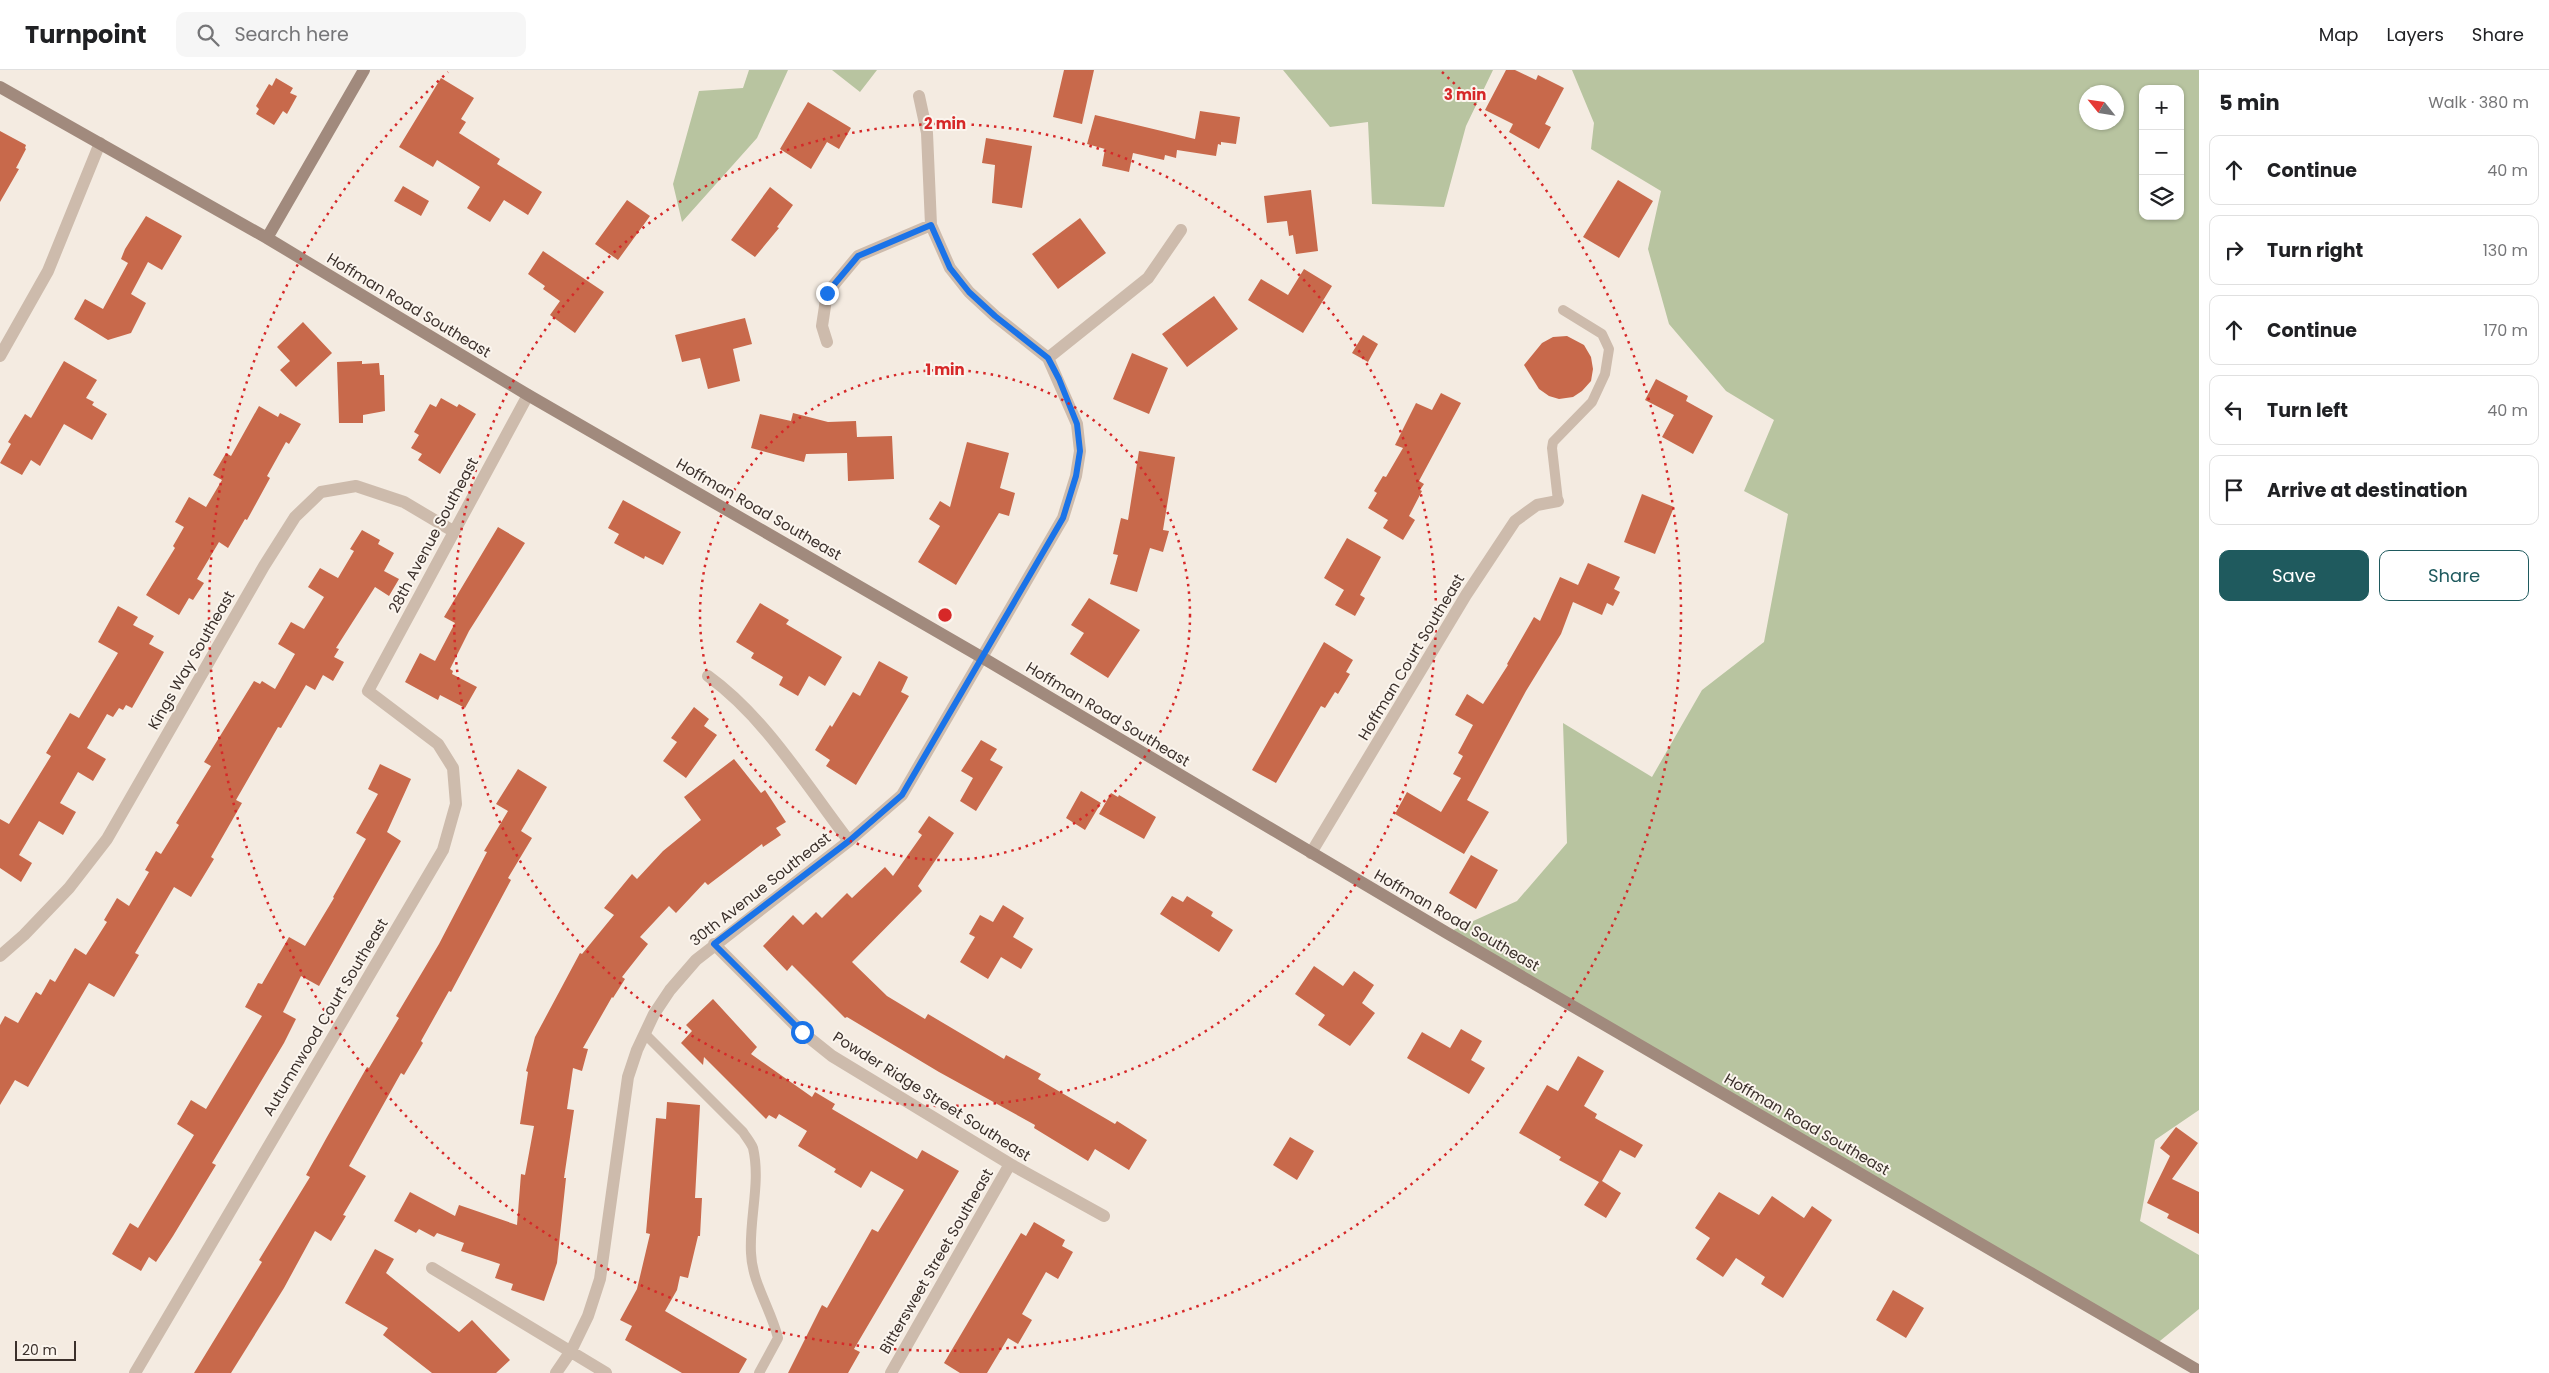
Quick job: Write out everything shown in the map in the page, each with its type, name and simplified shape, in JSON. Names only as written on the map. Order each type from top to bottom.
[{"type":"street","points":[[266,238],[364,70]]},
{"type":"street","name":"Hoffman Road Southeast","points":[[0,87],[266,238],[528,395],[983,658],[1311,853],[2199,1371]]},
{"type":"street","points":[[919,96],[927,133],[931,225],[950,268],[969,292],[995,316],[1048,358],[1148,278],[1181,230]]},
{"type":"street","points":[[0,356],[48,271],[100,143]]},
{"type":"street","points":[[827,342],[822,326],[827,293],[858,256],[931,225]]},
{"type":"street","name":"30th Avenue Southeast","points":[[556,1373],[571,1351],[588,1316],[600,1279],[628,1078],[654,1014],[670,990],[714,944],[849,841],[902,795],[1063,518],[1076,476],[1080,451],[1077,424],[1048,358]]},
{"type":"street","name":"28th Avenue Southeast","points":[[368,691],[528,395]]},
{"type":"street","name":"Kings Way Southeast","points":[[0,956],[24,935],[69,888],[107,839],[269,558],[295,517],[322,492],[356,486],[404,502],[453,531]]},
{"type":"street","name":"Hoffman Court Southeast","points":[[1311,853],[1466,595],[1515,521],[1537,505],[1558,501]]},
{"type":"street","points":[[708,676],[731,693],[762,727],[849,841]]},
{"type":"street","name":"Autumnwood Court Southeast","points":[[135,1373],[443,850],[456,804],[453,768],[438,744],[368,691]]},
{"type":"street","name":"Powder Ridge Street Southeast","points":[[714,944],[802,1032],[832,1056],[1010,1164],[1104,1216]]},
{"type":"street","name":"Bittersweet Street Southeast","points":[[891,1373],[1010,1164]]},
{"type":"street","points":[[432,1268],[606,1373]]},
{"type":"lane","points":[[1558,501],[1552,448],[1553,442],[1592,402],[1605,374],[1609,349],[1602,334],[1563,310]]},
{"type":"lane","points":[[645,1034],[742,1132],[752,1147],[754,1166],[751,1254],[762,1298],[774,1323],[778,1338],[759,1373]]},
{"type":"green space","points":[[749,70],[788,70],[757,138],[682,222],[673,184],[699,91],[743,88]]},
{"type":"green space","points":[[832,70],[877,70],[860,92]]},
{"type":"green space","points":[[1283,70],[1493,70],[1466,126],[1444,207],[1372,204],[1368,122],[1330,127]]},
{"type":"green space","points":[[1572,70],[2199,70],[2199,1110],[2155,1140],[2140,1221],[2199,1255],[2199,1309],[2155,1345],[1447,933],[1517,901],[1567,843],[1563,723],[1652,777],[1702,690],[1764,642],[1788,514],[1744,491],[1774,420],[1726,391],[1669,324],[1648,249],[1661,191],[1591,149],[1594,123]]},
{"type":"building","points":[[1064,70],[1094,70],[1082,124],[1053,117]]},
{"type":"building","points":[[1506,70],[1515,70],[1536,80],[1538,75],[1564,88],[1545,124],[1551,127],[1539,149],[1509,132],[1513,124],[1485,110]]},
{"type":"building","points":[[276,78],[293,88],[290,93],[297,96],[287,114],[283,111],[274,125],[256,114],[259,109],[256,106],[269,84],[272,86]]},
{"type":"building","points":[[441,78],[474,98],[461,119],[466,122],[459,133],[500,159],[497,164],[542,192],[528,215],[504,200],[490,222],[467,208],[480,187],[437,160],[433,167],[399,147]]},
{"type":"building","points":[[808,102],[851,128],[839,149],[827,142],[811,169],[780,149]]},
{"type":"building","points":[[1200,111],[1240,117],[1236,144],[1221,142],[1221,145],[1218,144],[1216,156],[1177,150],[1176,158],[1165,155],[1164,160],[1133,153],[1129,172],[1102,166],[1105,149],[1087,144],[1095,115],[1195,139]]},
{"type":"building","points":[[0,131],[26,145],[26,149],[16,168],[19,169],[0,202]]},
{"type":"building","points":[[986,138],[1032,146],[1022,208],[992,203],[995,165],[982,163]]},
{"type":"building","points":[[1618,180],[1653,201],[1619,258],[1583,237]]},
{"type":"building","points":[[403,186],[429,201],[421,216],[394,201]]},
{"type":"building","points":[[770,187],[793,205],[777,227],[779,228],[755,257],[731,240]]},
{"type":"building","points":[[1311,190],[1318,251],[1296,254],[1293,235],[1289,236],[1287,221],[1267,223],[1264,196]]},
{"type":"building","points":[[627,200],[650,216],[618,260],[595,244]]},
{"type":"building","points":[[146,216],[182,236],[162,270],[148,262],[131,294],[146,303],[131,333],[108,340],[74,319],[85,299],[103,309],[128,263],[121,259],[125,249]]},
{"type":"building","points":[[1080,218],[1106,253],[1058,289],[1032,254]]},
{"type":"building","points":[[543,251],[604,292],[575,333],[550,315],[560,301],[543,289],[545,286],[528,274]]},
{"type":"building","points":[[1304,269],[1332,286],[1303,333],[1248,300],[1261,279],[1288,295]]},
{"type":"building","points":[[1214,296],[1238,329],[1187,367],[1162,334]]},
{"type":"building","points":[[745,318],[752,344],[733,349],[740,381],[708,389],[700,358],[682,362],[675,335]]},
{"type":"building","points":[[303,322],[332,353],[296,387],[280,370],[290,361],[277,347]]},
{"type":"building","points":[[1363,335],[1378,344],[1368,362],[1352,353]]},
{"type":"building","points":[[1567,336],[1584,345],[1591,357],[1593,369],[1591,381],[1582,391],[1573,397],[1559,399],[1549,396],[1539,389],[1524,365],[1542,343],[1553,337]]},
{"type":"building","points":[[1132,353],[1168,368],[1149,414],[1113,399]]},
{"type":"building","points":[[64,361],[97,380],[86,398],[94,402],[92,405],[107,414],[92,440],[64,424],[40,466],[31,460],[22,475],[0,463],[11,444],[8,442],[25,414],[31,418]]},
{"type":"building","points":[[362,361],[362,364],[379,363],[380,375],[384,375],[385,411],[363,415],[363,423],[339,423],[337,362]]},
{"type":"building","points":[[1656,379],[1688,396],[1686,401],[1713,416],[1693,454],[1662,437],[1674,415],[1645,400]]},
{"type":"building","points":[[1441,393],[1461,403],[1419,481],[1424,484],[1420,490],[1422,491],[1409,516],[1415,520],[1403,540],[1383,528],[1388,520],[1368,508],[1377,493],[1374,491],[1383,476],[1386,477],[1403,448],[1395,445],[1416,403],[1432,410]]},
{"type":"building","points":[[441,398],[457,407],[459,404],[476,414],[440,474],[418,460],[422,454],[411,448],[419,435],[414,432],[430,404],[436,407]]},
{"type":"building","points":[[259,406],[278,417],[280,413],[301,424],[289,444],[286,442],[267,476],[270,478],[247,520],[245,519],[228,548],[219,542],[197,579],[204,583],[193,600],[189,598],[179,615],[146,595],[175,548],[173,546],[184,527],[175,522],[189,497],[206,507],[222,480],[213,475],[226,453],[231,456]]},
{"type":"building","points":[[793,413],[828,422],[856,421],[857,437],[892,436],[894,479],[848,481],[847,453],[806,454],[804,462],[751,448],[760,414],[791,421]]},
{"type":"building","points":[[967,442],[1009,453],[1000,488],[1015,493],[1009,516],[999,513],[956,585],[918,562],[940,526],[929,519],[940,501],[950,507]]},
{"type":"building","points":[[1139,451],[1175,457],[1163,530],[1169,531],[1163,552],[1150,548],[1137,592],[1110,584],[1118,555],[1113,554],[1121,518],[1128,520]]},
{"type":"building","points":[[1642,494],[1674,507],[1655,554],[1624,542]]},
{"type":"building","points":[[623,500],[681,532],[663,565],[645,556],[644,559],[614,543],[619,534],[608,528]]},
{"type":"building","points":[[498,527],[525,543],[469,631],[450,669],[453,671],[452,674],[477,687],[465,708],[440,695],[438,700],[405,682],[420,653],[435,661],[455,623],[444,617]]},
{"type":"building","points":[[362,530],[380,540],[378,544],[394,553],[384,571],[399,579],[389,596],[375,587],[336,648],[339,649],[334,657],[344,662],[333,681],[323,675],[315,690],[306,685],[281,728],[278,727],[236,800],[242,803],[211,857],[214,859],[191,897],[174,887],[135,953],[139,955],[114,997],[89,983],[28,1087],[15,1080],[0,1105],[0,1025],[5,1016],[18,1023],[36,992],[41,995],[50,979],[55,982],[75,948],[86,955],[107,922],[104,920],[117,898],[129,906],[149,872],[145,870],[156,851],[161,854],[179,825],[176,823],[211,766],[204,762],[254,681],[260,684],[262,681],[275,689],[295,654],[278,644],[291,622],[304,629],[324,597],[308,587],[320,568],[338,578],[354,551],[350,549]]},
{"type":"building","points":[[1347,538],[1381,557],[1360,595],[1365,598],[1355,616],[1335,605],[1344,590],[1324,578]]},
{"type":"building","points":[[1588,563],[1620,577],[1614,589],[1620,592],[1613,606],[1607,603],[1602,615],[1573,602],[1561,634],[1526,691],[1467,800],[1489,812],[1464,854],[1395,814],[1407,792],[1441,812],[1461,778],[1453,774],[1463,756],[1458,753],[1473,725],[1455,715],[1467,694],[1483,704],[1508,665],[1534,617],[1540,621],[1560,577],[1578,585]]},
{"type":"building","points":[[1089,598],[1140,630],[1108,678],[1070,654],[1084,633],[1071,625]]},
{"type":"building","points":[[760,603],[789,620],[786,624],[842,657],[825,686],[809,676],[798,696],[779,685],[783,677],[751,658],[754,653],[736,642]]},
{"type":"building","points":[[118,606],[138,617],[133,625],[154,636],[149,644],[164,652],[132,708],[126,705],[123,710],[119,708],[113,717],[107,714],[87,748],[106,759],[93,781],[78,772],[60,803],[76,812],[63,835],[39,821],[19,855],[32,863],[21,882],[0,868],[0,819],[9,824],[51,756],[46,753],[70,713],[79,718],[118,653],[98,642]]},
{"type":"building","points":[[1324,642],[1353,660],[1346,672],[1350,674],[1338,694],[1335,692],[1325,708],[1321,706],[1276,783],[1252,770]]},
{"type":"building","points":[[879,661],[908,677],[901,692],[909,696],[856,785],[826,766],[830,760],[815,750],[830,725],[832,727],[853,692],[860,696]]},
{"type":"building","points":[[694,707],[709,719],[704,726],[717,735],[686,778],[663,761],[677,742],[671,738]]},
{"type":"building","points":[[981,740],[997,749],[990,760],[1003,767],[976,811],[960,801],[973,778],[961,771]]},
{"type":"building","points":[[734,759],[761,793],[765,790],[786,822],[776,828],[781,835],[763,847],[762,844],[708,885],[705,882],[676,913],[669,906],[640,937],[648,944],[622,977],[625,979],[612,997],[583,1048],[588,1049],[582,1071],[573,1068],[567,1109],[574,1110],[564,1178],[566,1178],[557,1263],[544,1301],[511,1290],[513,1284],[495,1278],[500,1264],[461,1251],[464,1243],[437,1233],[434,1237],[419,1229],[416,1233],[394,1221],[410,1192],[455,1216],[459,1205],[517,1225],[521,1174],[525,1175],[534,1126],[520,1124],[528,1072],[526,1071],[535,1037],[580,953],[582,954],[614,915],[604,908],[632,874],[637,879],[663,851],[701,820],[684,797]]},
{"type":"building","points":[[380,764],[411,779],[387,832],[401,841],[319,986],[301,976],[283,1012],[296,1019],[284,1043],[212,1163],[216,1165],[173,1236],[156,1262],[149,1257],[141,1271],[112,1254],[130,1223],[138,1228],[194,1135],[177,1124],[191,1100],[206,1109],[262,1016],[245,1007],[258,983],[262,984],[289,937],[305,946],[334,898],[366,839],[356,833],[378,794],[368,789]]},
{"type":"building","points":[[518,769],[547,787],[521,831],[532,838],[508,878],[511,880],[451,992],[449,991],[421,1041],[423,1043],[404,1075],[401,1073],[349,1166],[366,1176],[343,1215],[346,1216],[331,1241],[315,1231],[284,1288],[231,1373],[194,1373],[262,1262],[259,1260],[310,1177],[306,1175],[327,1137],[367,1067],[369,1068],[399,1018],[396,1016],[439,944],[487,852],[484,851],[508,811],[496,804]]},
{"type":"building","points":[[1081,791],[1101,803],[1085,830],[1066,818]]},
{"type":"building","points":[[1111,793],[1118,797],[1119,795],[1156,817],[1144,839],[1099,814]]},
{"type":"building","points":[[929,816],[954,833],[918,886],[922,891],[852,962],[887,996],[925,1019],[928,1014],[1004,1059],[1006,1055],[1041,1074],[1038,1079],[1115,1124],[1117,1121],[1147,1140],[1129,1170],[1095,1149],[1088,1161],[1034,1128],[1035,1125],[939,1072],[847,1017],[845,1018],[792,965],[787,971],[763,946],[793,915],[803,925],[816,912],[822,918],[847,893],[852,898],[885,867],[893,876],[922,835],[918,832]]},
{"type":"building","points":[[1471,855],[1498,870],[1476,909],[1449,893]]},
{"type":"building","points":[[1172,896],[1183,902],[1187,896],[1213,912],[1211,916],[1233,930],[1219,952],[1160,914]]},
{"type":"building","points":[[1003,905],[1024,918],[1013,937],[1033,949],[1021,969],[1001,957],[988,979],[960,962],[975,937],[969,934],[980,915],[993,922]]},
{"type":"building","points":[[1314,966],[1343,986],[1354,971],[1374,985],[1362,1003],[1375,1013],[1350,1046],[1318,1025],[1325,1015],[1295,994]]},
{"type":"building","points":[[713,999],[757,1047],[751,1054],[812,1097],[815,1092],[835,1104],[832,1109],[917,1159],[922,1150],[959,1171],[854,1349],[860,1352],[848,1373],[788,1373],[822,1305],[827,1308],[872,1229],[878,1232],[904,1190],[871,1171],[861,1188],[834,1172],[836,1169],[798,1146],[807,1131],[779,1114],[776,1119],[769,1115],[766,1119],[704,1057],[703,1065],[681,1043],[692,1031],[686,1025]]},
{"type":"building","points":[[1461,1029],[1482,1041],[1471,1060],[1485,1068],[1469,1094],[1407,1058],[1422,1032],[1450,1048]]},
{"type":"building","points":[[1578,1056],[1604,1071],[1584,1106],[1597,1114],[1595,1118],[1643,1145],[1635,1158],[1620,1150],[1602,1181],[1621,1193],[1606,1218],[1584,1205],[1599,1182],[1559,1160],[1561,1157],[1519,1133],[1547,1085],[1558,1091]]},
{"type":"building","points":[[667,1102],[700,1105],[695,1198],[702,1198],[700,1236],[698,1236],[688,1278],[680,1276],[677,1290],[665,1311],[747,1359],[739,1373],[682,1373],[625,1340],[632,1326],[620,1320],[637,1289],[650,1234],[646,1233],[656,1118],[666,1119]]},
{"type":"building","points":[[2176,1127],[2198,1143],[2172,1179],[2199,1192],[2199,1234],[2167,1218],[2169,1214],[2147,1203],[2170,1156],[2160,1148]]},
{"type":"building","points":[[1290,1137],[1314,1151],[1297,1180],[1273,1165]]},
{"type":"building","points":[[1719,1192],[1759,1215],[1772,1196],[1804,1218],[1812,1206],[1832,1220],[1783,1298],[1761,1284],[1765,1277],[1736,1258],[1723,1277],[1696,1259],[1710,1238],[1695,1228]]},
{"type":"building","points":[[1034,1222],[1065,1240],[1062,1246],[1073,1252],[1058,1279],[1046,1272],[1022,1314],[1032,1320],[1018,1344],[1008,1338],[987,1373],[960,1373],[944,1363],[1021,1233],[1026,1236]]},
{"type":"building","points":[[375,1249],[394,1259],[386,1273],[459,1332],[472,1320],[510,1360],[496,1373],[432,1373],[383,1335],[388,1328],[345,1303]]},
{"type":"building","points":[[1893,1290],[1924,1308],[1906,1338],[1876,1320]]},
{"type":"route","points":[[802,1032],[714,944],[849,841],[902,795],[1063,518],[1076,476],[1080,451],[1077,424],[1059,379],[1048,358],[995,316],[969,292],[950,268],[931,225],[858,256],[827,293]]}]
